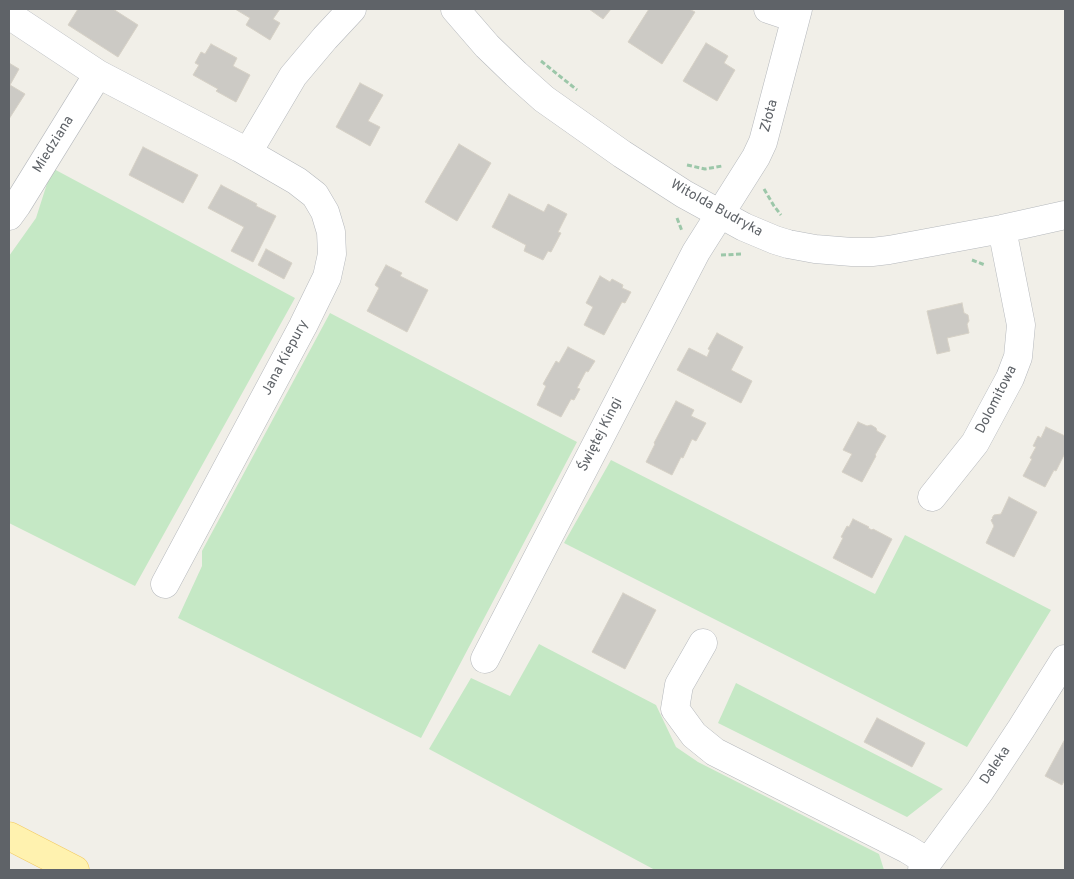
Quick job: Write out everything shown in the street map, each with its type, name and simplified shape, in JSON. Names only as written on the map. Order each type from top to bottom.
[{"type":"main road","points":[[9,836],[75,870]]},
{"type":"street","points":[[248,152],[293,76],[352,9]]},
{"type":"street","name":"Witolda Budryka","points":[[455,9],[487,46],[544,99],[622,154],[684,194],[760,235],[788,244],[815,249],[872,252],[1002,229],[1065,215]]},
{"type":"street","points":[[768,9],[796,13]]},
{"type":"street","name":"Złota","points":[[721,214],[756,157],[763,142],[796,13]]},
{"type":"street","name":"Jana Kiepury","points":[[9,14],[98,74],[248,152],[297,180],[315,195],[325,212],[331,232],[332,254],[327,277],[303,326],[165,584]]},
{"type":"street","name":"Miedziana","points":[[9,216],[98,74]]},
{"type":"street","name":"Świętej Kingi","points":[[485,659],[696,252],[721,214]]},
{"type":"street","name":"Dolomitowa","points":[[932,497],[975,444],[1010,378],[1018,357],[1021,325],[1002,229]]},
{"type":"street","points":[[703,643],[679,685],[675,709],[694,736],[716,752],[908,849],[925,866]]},
{"type":"street","name":"Daleka","points":[[925,866],[980,792],[1065,659]]},
{"type":"path","points":[[535,56],[578,91]]},
{"type":"path","points":[[680,161],[688,166],[705,168],[728,165]]},
{"type":"path","points":[[760,181],[774,206],[783,217]]},
{"type":"green space","points":[[52,168],[295,298],[135,586],[9,523],[9,256],[36,218]]},
{"type":"green space","points":[[330,313],[577,442],[421,738],[178,618],[202,566],[202,551]]},
{"type":"green space","points":[[611,460],[875,594],[905,535],[1051,610],[967,747],[564,543]]},
{"type":"green space","points":[[539,644],[656,705],[676,747],[698,762],[879,854],[884,870],[655,870],[429,749],[471,678],[510,696]]},
{"type":"green space","points":[[736,683],[943,789],[907,817],[718,723]]},
{"type":"building","points":[[78,9],[113,9],[138,25],[118,57],[68,25]]},
{"type":"building","points":[[235,9],[280,9],[273,19],[280,23],[270,40],[246,25],[250,18]]},
{"type":"building","points":[[589,9],[611,9],[603,19]]},
{"type":"building","points":[[649,9],[689,9],[695,12],[662,64],[628,42]]},
{"type":"building","points":[[706,43],[728,56],[724,63],[735,70],[717,101],[683,81]]},
{"type":"building","points":[[211,44],[237,58],[233,66],[250,75],[236,102],[193,75],[199,65],[195,63],[201,52],[205,54]]},
{"type":"building","points":[[9,63],[19,69],[10,85],[25,94],[9,119]]},
{"type":"building","points":[[360,83],[383,95],[368,121],[380,127],[370,146],[336,127]]},
{"type":"building","points":[[459,144],[491,163],[457,221],[425,202]]},
{"type":"building","points":[[143,147],[198,175],[183,203],[129,175]]},
{"type":"building","points":[[221,185],[276,216],[253,262],[231,251],[244,227],[208,208]]},
{"type":"building","points":[[509,194],[544,212],[548,204],[567,214],[558,232],[561,233],[551,252],[548,251],[543,260],[524,251],[526,245],[492,227]]},
{"type":"building","points":[[266,249],[292,263],[284,279],[258,265]]},
{"type":"building","points":[[386,265],[402,273],[400,276],[428,290],[407,332],[367,311],[379,288],[375,285]]},
{"type":"building","points":[[600,276],[610,282],[612,279],[623,285],[622,288],[631,292],[625,303],[622,302],[604,335],[584,325],[593,307],[586,303]]},
{"type":"building","points":[[962,303],[964,313],[968,315],[969,333],[947,338],[950,351],[937,354],[927,311]]},
{"type":"building","points":[[717,333],[743,347],[731,370],[752,381],[741,403],[677,370],[689,348],[707,357],[710,350],[708,349]]},
{"type":"building","points":[[568,347],[595,361],[588,372],[586,371],[577,388],[580,389],[574,400],[571,399],[561,417],[537,405],[546,386],[543,384],[556,361],[559,363]]},
{"type":"building","points":[[676,401],[694,410],[691,416],[706,423],[696,441],[692,439],[672,475],[646,462]]},
{"type":"building","points":[[858,422],[867,426],[871,425],[886,436],[862,482],[842,472],[852,454],[843,450]]},
{"type":"building","points":[[1046,427],[1065,436],[1065,453],[1045,487],[1023,476],[1036,447],[1033,446],[1038,436],[1041,438]]},
{"type":"building","points":[[1009,497],[1037,512],[1014,557],[986,543],[994,526],[992,518],[994,515],[1001,514]]},
{"type":"building","points":[[853,519],[892,539],[872,578],[833,558],[843,538],[841,537]]},
{"type":"building","points":[[623,593],[656,610],[625,669],[592,652]]},
{"type":"building","points":[[877,718],[925,743],[912,767],[864,742]]},
{"type":"building","points":[[1064,741],[1065,779],[1062,785],[1045,776]]}]
